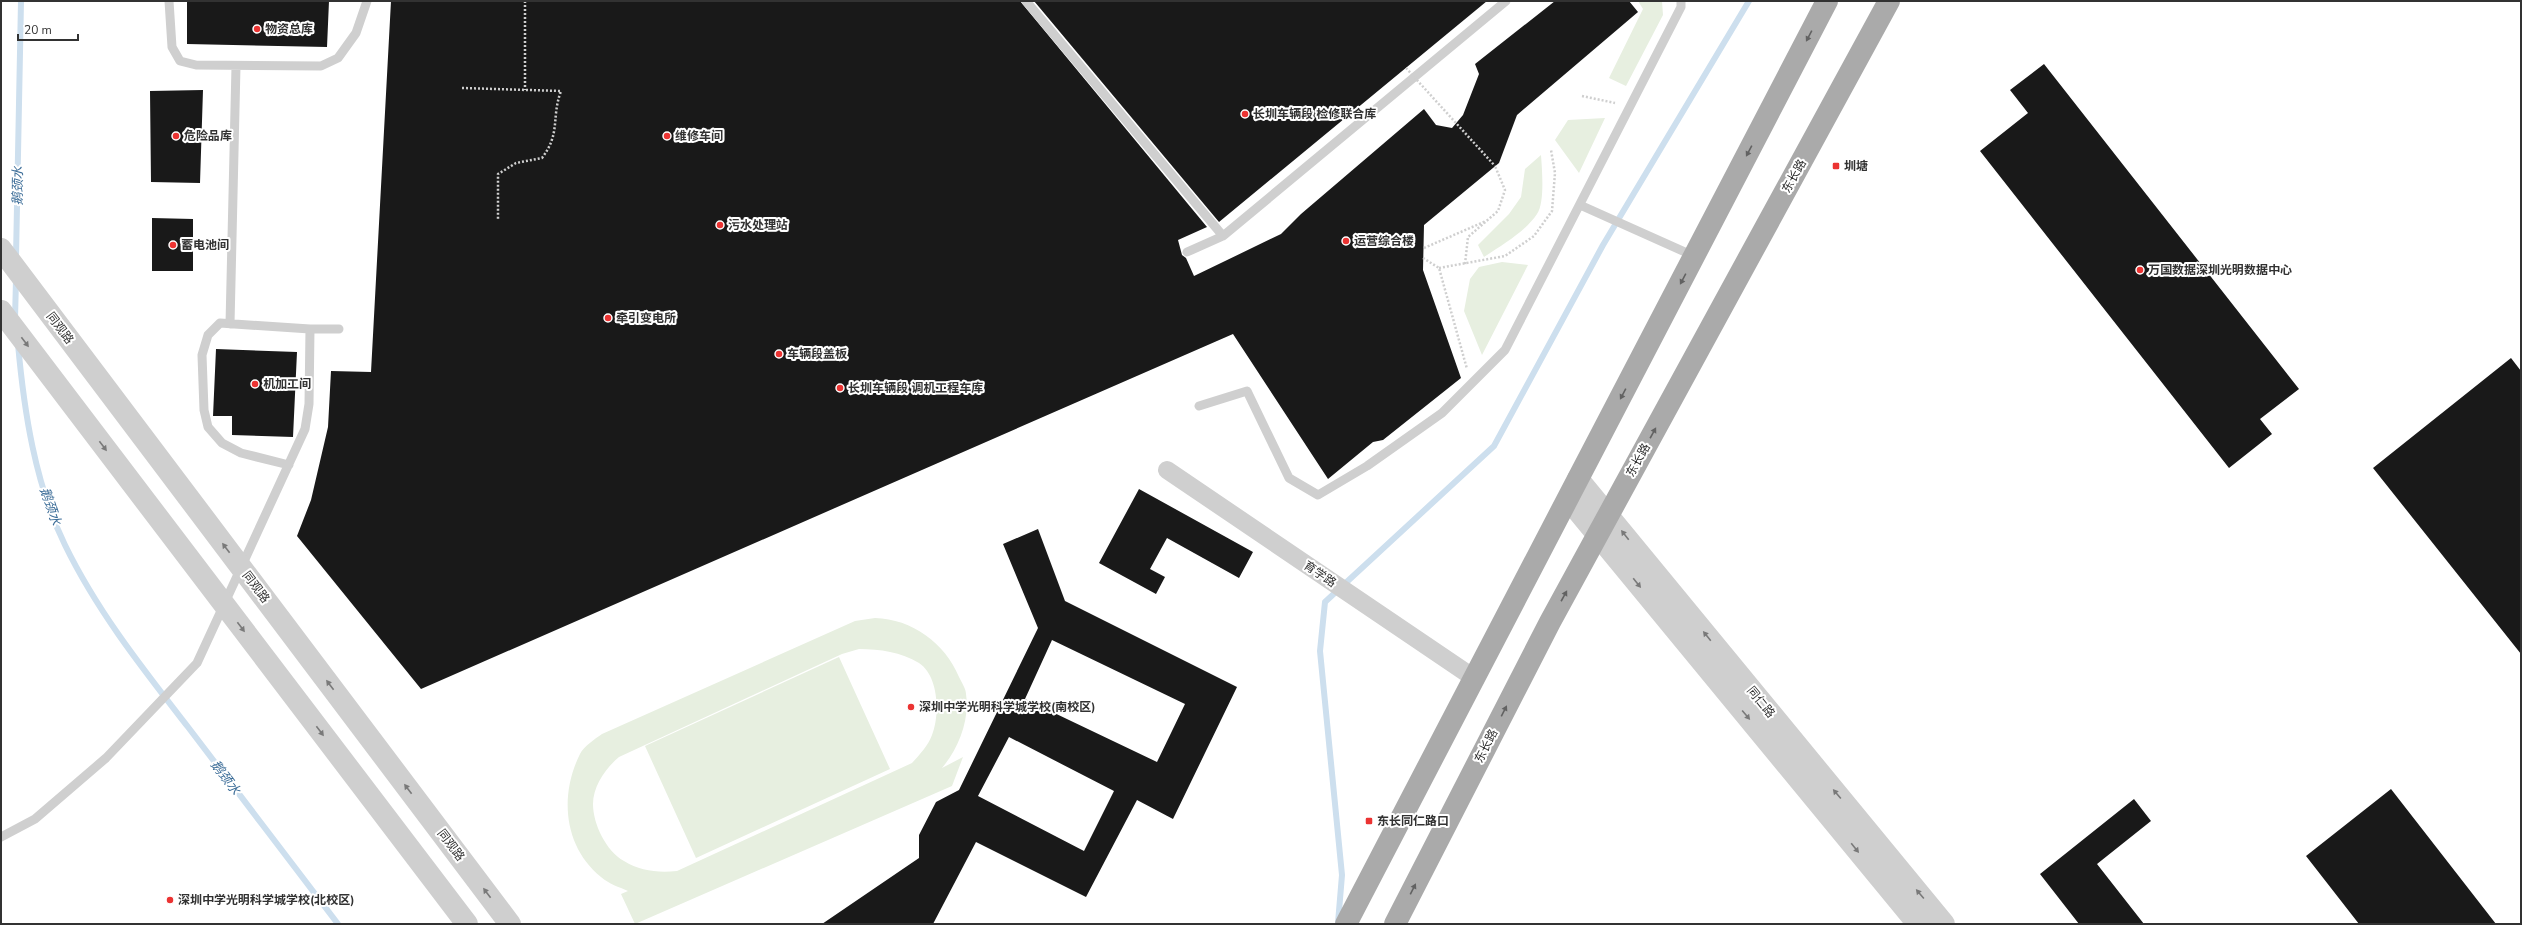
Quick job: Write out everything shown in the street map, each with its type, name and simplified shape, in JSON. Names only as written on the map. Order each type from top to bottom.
[{"type":"main road","points":[[1346,924],[1827,1]]},
{"type":"main road","name":"东长路","points":[[1395,924],[1550,622],[1889,1]]},
{"type":"street","name":"同观路","points":[[1,250],[510,924]]},
{"type":"street","points":[[1,311],[467,924]]},
{"type":"street","name":"育学路","points":[[1166,470],[1474,678]]},
{"type":"street","name":"同仁路","points":[[1578,479],[1609,514],[1944,924]]},
{"type":"street","name":"同仁路","points":[[1568,499],[1918,924]]},
{"type":"lane","points":[[169,1],[172,47],[180,61],[196,65],[236,66],[321,66],[338,58],[356,34],[367,1]]},
{"type":"lane","points":[[1026,1],[1223,236]]},
{"type":"lane","points":[[1187,252],[1223,236],[1506,1]]},
{"type":"lane","points":[[1199,406],[1246,391],[1289,478],[1318,495],[1367,466],[1442,413],[1505,350],[1681,7],[1681,1]]},
{"type":"lane","points":[[230,324],[236,66]]},
{"type":"lane","points":[[1580,205],[1694,256]]},
{"type":"lane","points":[[289,465],[242,453],[222,444],[208,427],[204,410],[202,355],[208,335],[220,323],[310,329],[339,329]]},
{"type":"lane","points":[[1,837],[35,818],[106,758],[197,663],[305,430],[309,404],[310,329]]},
{"type":"path","points":[[524,1],[525,90]]},
{"type":"path","points":[[1406,68],[1495,166],[1505,190],[1498,211],[1468,237],[1465,264]]},
{"type":"path","points":[[462,88],[561,91],[555,107],[556,129],[551,146],[542,158],[516,163],[498,174],[498,220]]},
{"type":"path","points":[[1582,96],[1630,107]]},
{"type":"path","points":[[1423,258],[1439,268],[1465,264],[1505,256],[1534,236],[1552,211],[1555,173],[1551,150]]},
{"type":"path","points":[[1424,248],[1488,220]]},
{"type":"path","points":[[1439,268],[1466,367]]},
{"type":"green space","points":[[1638,1],[1662,1],[1663,15],[1626,86],[1609,78],[1643,9]]},
{"type":"green space","points":[[1605,118],[1579,173],[1555,140],[1568,120]]},
{"type":"green space","points":[[1541,155],[1542,194],[1540,209],[1526,227],[1506,243],[1484,257],[1478,245],[1509,214],[1521,197],[1525,169]]},
{"type":"green space","points":[[1502,262],[1528,265],[1482,355],[1464,311],[1470,279],[1479,267]]},
{"type":"green space","points":[[875,618],[889,619],[914,628],[926,635],[936,644],[953,665],[964,686],[967,704],[962,734],[953,752],[942,768],[963,757],[952,786],[635,924],[621,894],[628,891],[601,877],[589,865],[579,851],[573,836],[569,820],[569,787],[573,770],[584,748],[602,734],[855,621]],"holes":[[[859,649],[890,652],[912,659],[926,669],[931,677],[937,707],[935,727],[924,750],[912,763],[677,871],[663,872],[636,867],[624,861],[606,844],[595,820],[593,804],[594,797],[601,778],[609,766],[619,757],[842,654]]]},
{"type":"green space","points":[[839,657],[890,769],[696,858],[645,746]]},
{"type":"building","name":"物资总库","points":[[187,1],[329,1],[327,47],[187,44]]},
{"type":"building","name":"车辆段盖板","points":[[391,1],[1020,1],[1207,227],[1178,240],[1182,255],[1186,258],[1194,276],[1281,234],[1301,214],[1424,109],[1436,125],[1452,128],[1463,115],[1479,74],[1475,64],[1555,1],[1629,1],[1638,12],[1517,115],[1499,163],[1424,225],[1423,270],[1461,378],[1383,440],[1373,442],[1328,479],[1233,334],[421,689],[297,536],[311,500],[328,427],[331,371],[371,372]]},
{"type":"building","name":"长圳车辆段 检修联合库","points":[[1034,1],[1487,1],[1219,222]]},
{"type":"building","name":"万国数据深圳光明数据中心","points":[[2044,64],[2299,389],[2260,419],[2272,434],[2229,468],[1980,151],[2028,113],[2010,90]]},
{"type":"building","name":"危险品库","points":[[203,90],[200,183],[151,182],[150,91]]},
{"type":"building","name":"蓄电池间","points":[[152,218],[193,219],[193,271],[152,271]]},
{"type":"building","name":"机加工间","points":[[216,349],[297,352],[293,437],[232,435],[232,416],[213,416]]},
{"type":"building","points":[[2511,358],[2521,371],[2521,654],[2373,468]]},
{"type":"building","points":[[1139,489],[1253,552],[1239,578],[1167,538],[1150,569],[1165,577],[1156,594],[1099,563]]},
{"type":"building","points":[[1038,529],[1065,601],[1237,687],[1173,819],[1137,800],[1086,897],[976,842],[933,924],[822,924],[919,858],[919,835],[936,802],[959,790],[1038,628],[1003,544]],"holes":[[[1052,640],[1185,704],[1157,762],[1025,699]],[[1009,737],[1114,791],[1084,851],[978,796]]]},
{"type":"building","points":[[2391,789],[2496,924],[2359,924],[2306,856]]},
{"type":"building","points":[[2134,799],[2151,821],[2097,864],[2144,924],[2079,924],[2040,874]]},
{"type":"waterway","name":"鹅颈水","points":[[16,257],[21,1]]},
{"type":"waterway","points":[[1338,923],[1342,875],[1320,651],[1325,602],[1494,446],[1603,245],[1749,1]]},
{"type":"waterway","name":"鹅颈水","points":[[15,319],[16,279]]},
{"type":"waterway","name":"鹅颈水","points":[[18,344],[32,447],[46,497],[65,545],[91,593],[138,661],[338,924]]},
{"type":"place","name":"物资总库","points":[[257,29]]},
{"type":"place","name":"长圳车辆段 检修联合库","points":[[1245,114]]},
{"type":"place","name":"危险品库","points":[[176,136]]},
{"type":"place","name":"维修车间","points":[[667,136]]},
{"type":"place","name":"圳塘","points":[[1836,166]]},
{"type":"place","name":"污水处理站","points":[[720,225]]},
{"type":"place","name":"运营综合楼","points":[[1346,241]]},
{"type":"place","name":"蓄电池间","points":[[173,245]]},
{"type":"place","name":"万国数据深圳光明数据中心","points":[[2140,270]]},
{"type":"place","name":"牵引变电所","points":[[608,318]]},
{"type":"place","name":"车辆段盖板","points":[[779,354]]},
{"type":"place","name":"机加工间","points":[[255,384]]},
{"type":"place","name":"长圳车辆段 调机工程车库","points":[[840,388]]},
{"type":"place","name":"深圳中学光明科学城学校(南校区)","points":[[911,707]]},
{"type":"place","name":"东长同仁路口","points":[[1369,821]]},
{"type":"place","name":"深圳中学光明科学城学校(北校区)","points":[[170,900]]}]
